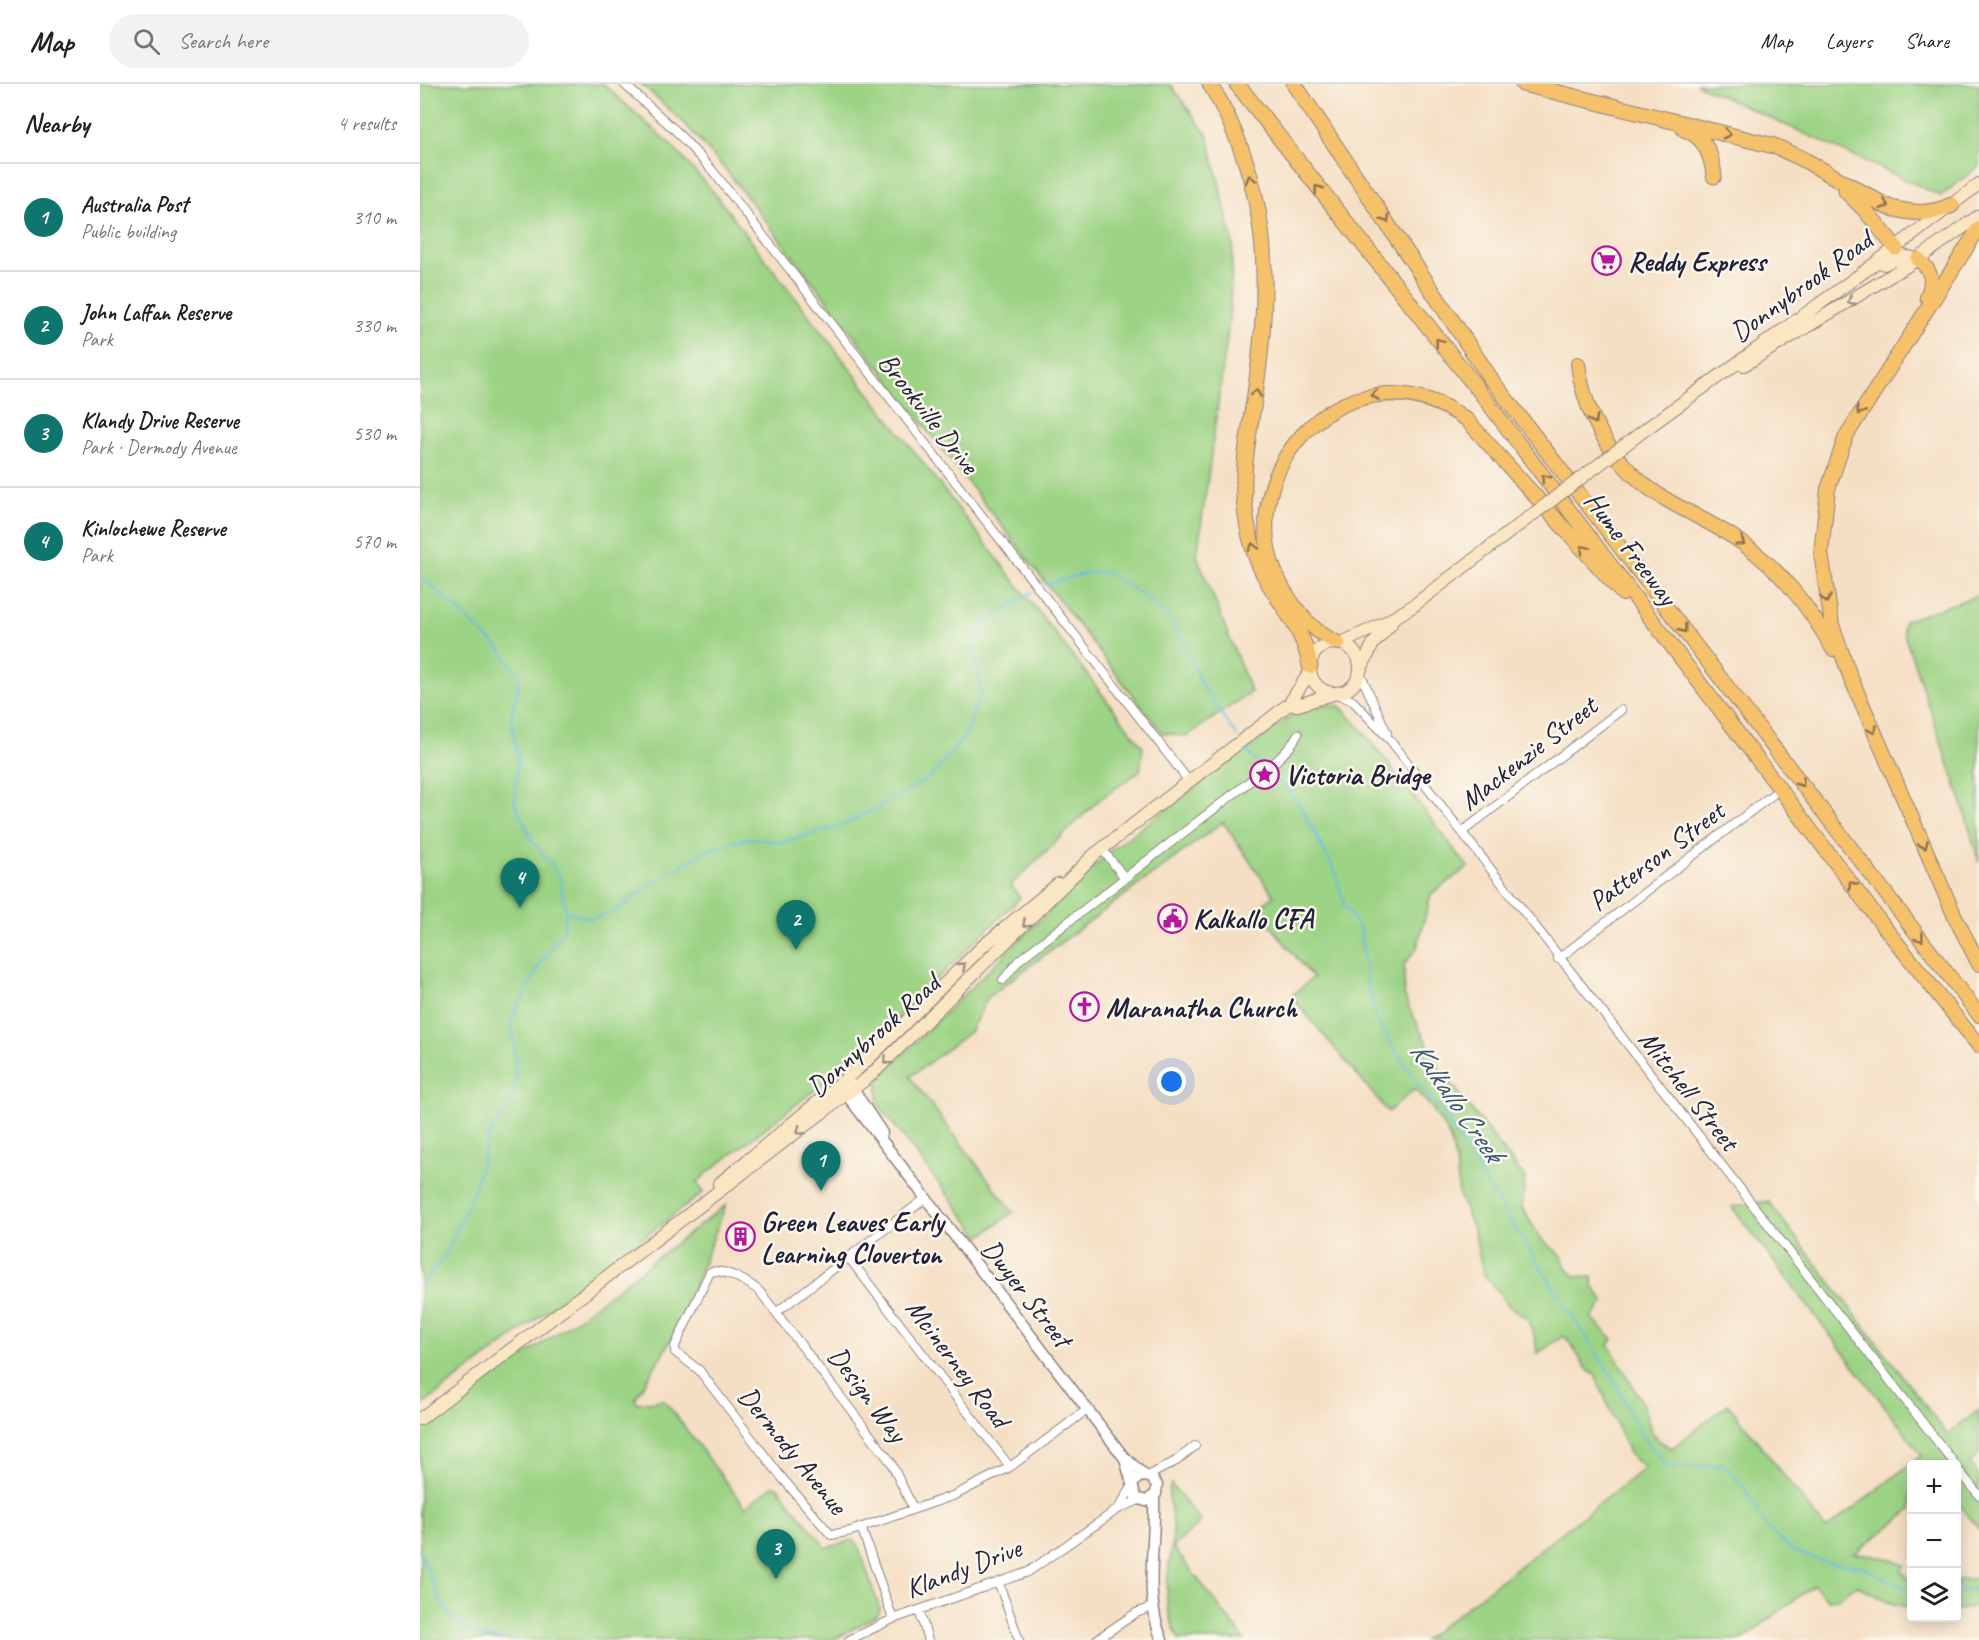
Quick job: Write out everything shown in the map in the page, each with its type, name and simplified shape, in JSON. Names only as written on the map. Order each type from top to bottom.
[{"type":"highway","points":[[1210,84],[1229,119],[1244,158],[1257,202],[1266,272],[1263,342],[1246,468],[1245,510],[1257,562],[1290,614],[1308,652],[1310,669]]},
{"type":"highway","name":"Hume Freeway","points":[[1237,84],[1361,246],[1476,387],[1881,923],[1979,1047]]},
{"type":"highway","name":"Hume Freeway","points":[[1294,84],[1491,379],[1979,1015]]},
{"type":"highway","points":[[1523,84],[1774,146],[1888,207],[1903,211],[1936,212],[1952,205]]},
{"type":"highway","points":[[1589,100],[1696,135],[1709,151],[1714,176]]},
{"type":"highway","points":[[1815,166],[1866,211],[1899,252]]},
{"type":"highway","points":[[1979,228],[1846,436],[1830,479],[1822,540],[1824,584],[1832,625],[1850,676],[1956,919],[1979,964]]},
{"type":"highway","points":[[1892,362],[1930,289],[1930,271],[1918,258]]},
{"type":"highway","points":[[1578,364],[1582,390],[1593,421],[1629,470],[1664,499],[1741,541],[1773,568],[1811,610],[1850,676]]},
{"type":"highway","points":[[1339,643],[1309,626],[1283,588],[1272,560],[1268,536],[1271,495],[1276,478],[1292,448],[1325,414],[1360,397],[1400,393],[1421,397],[1448,407],[1476,427],[1679,654]]},
{"type":"main road","name":"Donnybrook Road","points":[[1361,672],[1373,644],[1413,606],[1650,426],[1795,322],[1899,252],[1979,184]]},
{"type":"main road","name":"Donnybrook Road","points":[[1650,426],[1900,270],[1979,216]]},
{"type":"main road","points":[[1900,270],[1899,252],[1918,258]]},
{"type":"main road","name":"Donnybrook Road","points":[[1339,643],[1385,623],[1413,606]]},
{"type":"main road","points":[[1339,643],[1358,656],[1361,672],[1350,689],[1335,694],[1318,687],[1310,669],[1312,658],[1322,646],[1339,643]]},
{"type":"main road","name":"Donnybrook Road","points":[[663,1232],[746,1159],[846,1079],[1007,924],[1188,780],[1289,704],[1310,669]]},
{"type":"main road","name":"Donnybrook Road","points":[[1289,704],[1298,705],[1335,694]]},
{"type":"main road","name":"Donnybrook Road","points":[[420,1419],[663,1232],[850,1093],[897,1052],[1099,851]]},
{"type":"street","name":"Brookville Drive","points":[[624,84],[675,130],[711,171],[1188,780]]},
{"type":"street","name":"Mitchell Street","points":[[1361,672],[1390,740]]},
{"type":"street","name":"Mitchell Street","points":[[1335,694],[1353,702],[1390,740],[1558,959],[1951,1460]]},
{"type":"street","name":"Mackenzie Street","points":[[1462,832],[1620,710]]},
{"type":"street","points":[[1003,980],[1019,960],[1285,754],[1298,734]]},
{"type":"street","name":"Patterson Street","points":[[1558,959],[1780,789]]},
{"type":"street","points":[[1099,851],[1125,878]]},
{"type":"street","name":"Dwyer Street","points":[[846,1079],[850,1093],[874,1117],[894,1157],[1124,1456],[1157,1485]]},
{"type":"street","points":[[777,1312],[926,1198]]},
{"type":"street","name":"Mcinerney Road","points":[[849,1258],[1010,1467]]},
{"type":"street","name":"Design Way","points":[[707,1276],[714,1271],[719,1271],[750,1284],[777,1312],[890,1461],[913,1508]]},
{"type":"street","name":"Dermody Avenue","points":[[707,1276],[685,1329],[675,1346],[675,1352],[699,1370],[828,1534],[835,1536],[955,1495],[1010,1467],[1088,1409]]},
{"type":"street","points":[[1132,1485],[1195,1446]]},
{"type":"street","name":"Dwyer Street","points":[[1124,1456],[1134,1495],[1145,1499]]},
{"type":"street","points":[[1162,1640],[1150,1590],[1154,1527],[1145,1499],[1157,1485],[1167,1465]]},
{"type":"street","name":"Mitchell Street","points":[[1961,1472],[1979,1495]]},
{"type":"street","name":"Klandy Drive","points":[[1118,1509],[1132,1485]]},
{"type":"street","name":"Klandy Drive","points":[[849,1640],[893,1619],[1028,1572],[1118,1509],[1145,1499]]},
{"type":"street","points":[[861,1527],[893,1619]]},
{"type":"street","points":[[999,1584],[1018,1640]]},
{"type":"street","points":[[1096,1640],[1136,1613],[1152,1606]]},
{"type":"street","points":[[919,1610],[928,1640]]},
{"type":"green space","points":[[420,84],[603,84],[670,144],[714,193],[1143,747],[1140,771],[1099,800],[1011,885],[1020,898],[851,1062],[706,1174],[697,1183],[704,1192],[420,1407]]},
{"type":"green space","points":[[642,84],[1170,84],[1208,136],[1233,243],[1229,323],[1197,556],[1251,692],[1187,736],[1162,733],[730,175],[685,124]]},
{"type":"green space","points":[[1696,84],[1979,84],[1979,166],[1941,196]]},
{"type":"green space","points":[[1979,595],[1979,862],[1962,803],[1903,631],[1904,621]]},
{"type":"green space","points":[[1323,705],[1340,706],[1362,730],[1468,867],[1431,894],[1417,948],[1404,965],[1404,995],[1440,1069],[1525,1178],[1522,1208],[1541,1239],[1562,1256],[1566,1269],[1576,1276],[1592,1277],[1593,1287],[1604,1301],[1592,1318],[1613,1339],[1609,1345],[1641,1400],[1651,1430],[1659,1441],[1672,1448],[1728,1404],[1826,1529],[1907,1467],[1907,1513],[1855,1553],[1892,1559],[1905,1565],[1901,1571],[1907,1578],[1907,1607],[1890,1603],[1857,1585],[1837,1599],[1828,1600],[1814,1585],[1742,1640],[1424,1640],[1645,1468],[1630,1455],[1595,1375],[1585,1367],[1568,1340],[1563,1336],[1537,1354],[1535,1337],[1527,1319],[1509,1306],[1483,1273],[1475,1234],[1459,1194],[1456,1163],[1449,1135],[1432,1108],[1415,1089],[1388,1112],[1291,996],[1313,978],[1257,909],[1274,896],[1223,822],[988,997],[970,1032],[910,1077],[1013,1212],[980,1237],[878,1104],[878,1079],[1110,851],[1295,713]]},
{"type":"green space","points":[[1768,1201],[1947,1434],[1979,1410],[1979,1455],[1970,1463],[1979,1475],[1979,1530],[1961,1506],[1961,1460],[1916,1460],[1922,1455],[1732,1207]]},
{"type":"green space","points":[[726,1205],[677,1330],[635,1399],[638,1403],[664,1400],[745,1507],[773,1486],[778,1487],[826,1548],[852,1540],[857,1542],[880,1610],[878,1615],[833,1640],[420,1640],[420,1427],[576,1320]]},
{"type":"green space","points":[[1171,1484],[1201,1522],[1173,1547],[1245,1640],[1179,1640],[1168,1611],[1167,1598],[1173,1530],[1169,1501]]},
{"type":"green space","points":[[1979,1578],[1979,1606],[1961,1609],[1961,1580]]},
{"type":"waterway","name":"Kalkallo Creek","points":[[1044,585],[1087,573],[1106,572],[1140,593],[1164,613],[1182,636],[1200,682],[1238,738]]},
{"type":"waterway","points":[[420,575],[501,650],[520,677],[511,718],[518,759],[515,803],[532,840],[559,875],[566,911],[564,929],[538,967],[511,1021],[515,1046],[516,1078],[512,1098],[488,1138],[474,1190],[446,1254],[420,1288]]},
{"type":"waterway","name":"Kalkallo Creek","points":[[566,911],[590,919],[615,912],[658,879],[707,851],[747,838],[781,842],[841,826],[886,804],[933,775],[964,737],[981,691],[974,649],[985,622],[1032,592]]},
{"type":"waterway","name":"Kalkallo Creek","points":[[1243,745],[1261,769]]},
{"type":"waterway","name":"Kalkallo Creek","points":[[1265,773],[1283,784],[1300,805],[1336,873],[1344,905],[1360,929],[1368,988],[1377,1022],[1415,1080],[1442,1111],[1489,1188],[1614,1380],[1641,1434],[1668,1467],[1691,1468],[1723,1464],[1745,1488],[1767,1528],[1794,1551],[1825,1562],[1860,1566],[1907,1589]]},
{"type":"waterway","points":[[420,1552],[440,1600],[457,1622],[484,1636],[505,1640]]},
{"type":"waterway","name":"Kalkallo Creek","points":[[1961,1591],[1979,1589]]},
{"type":"waterway","points":[[513,1640],[521,1640]]},
{"type":"place","name":"Reddy Express","points":[[1607,261]]},
{"type":"place","name":"Victoria Bridge","points":[[1264,774]]},
{"type":"place","name":"Kinlochewe Reserve","points":[[520,908]]},
{"type":"place","name":"Kalkallo CFA","points":[[1172,918]]},
{"type":"place","name":"John Laffan Reserve","points":[[796,950]]},
{"type":"place","name":"Maranatha Church","points":[[1085,1007]]},
{"type":"place","name":"Australia Post","points":[[821,1191]]},
{"type":"place","name":"Green Leaves Early Learning Cloverton","points":[[740,1237]]},
{"type":"place","name":"Klandy Drive Reserve","points":[[776,1579]]}]
